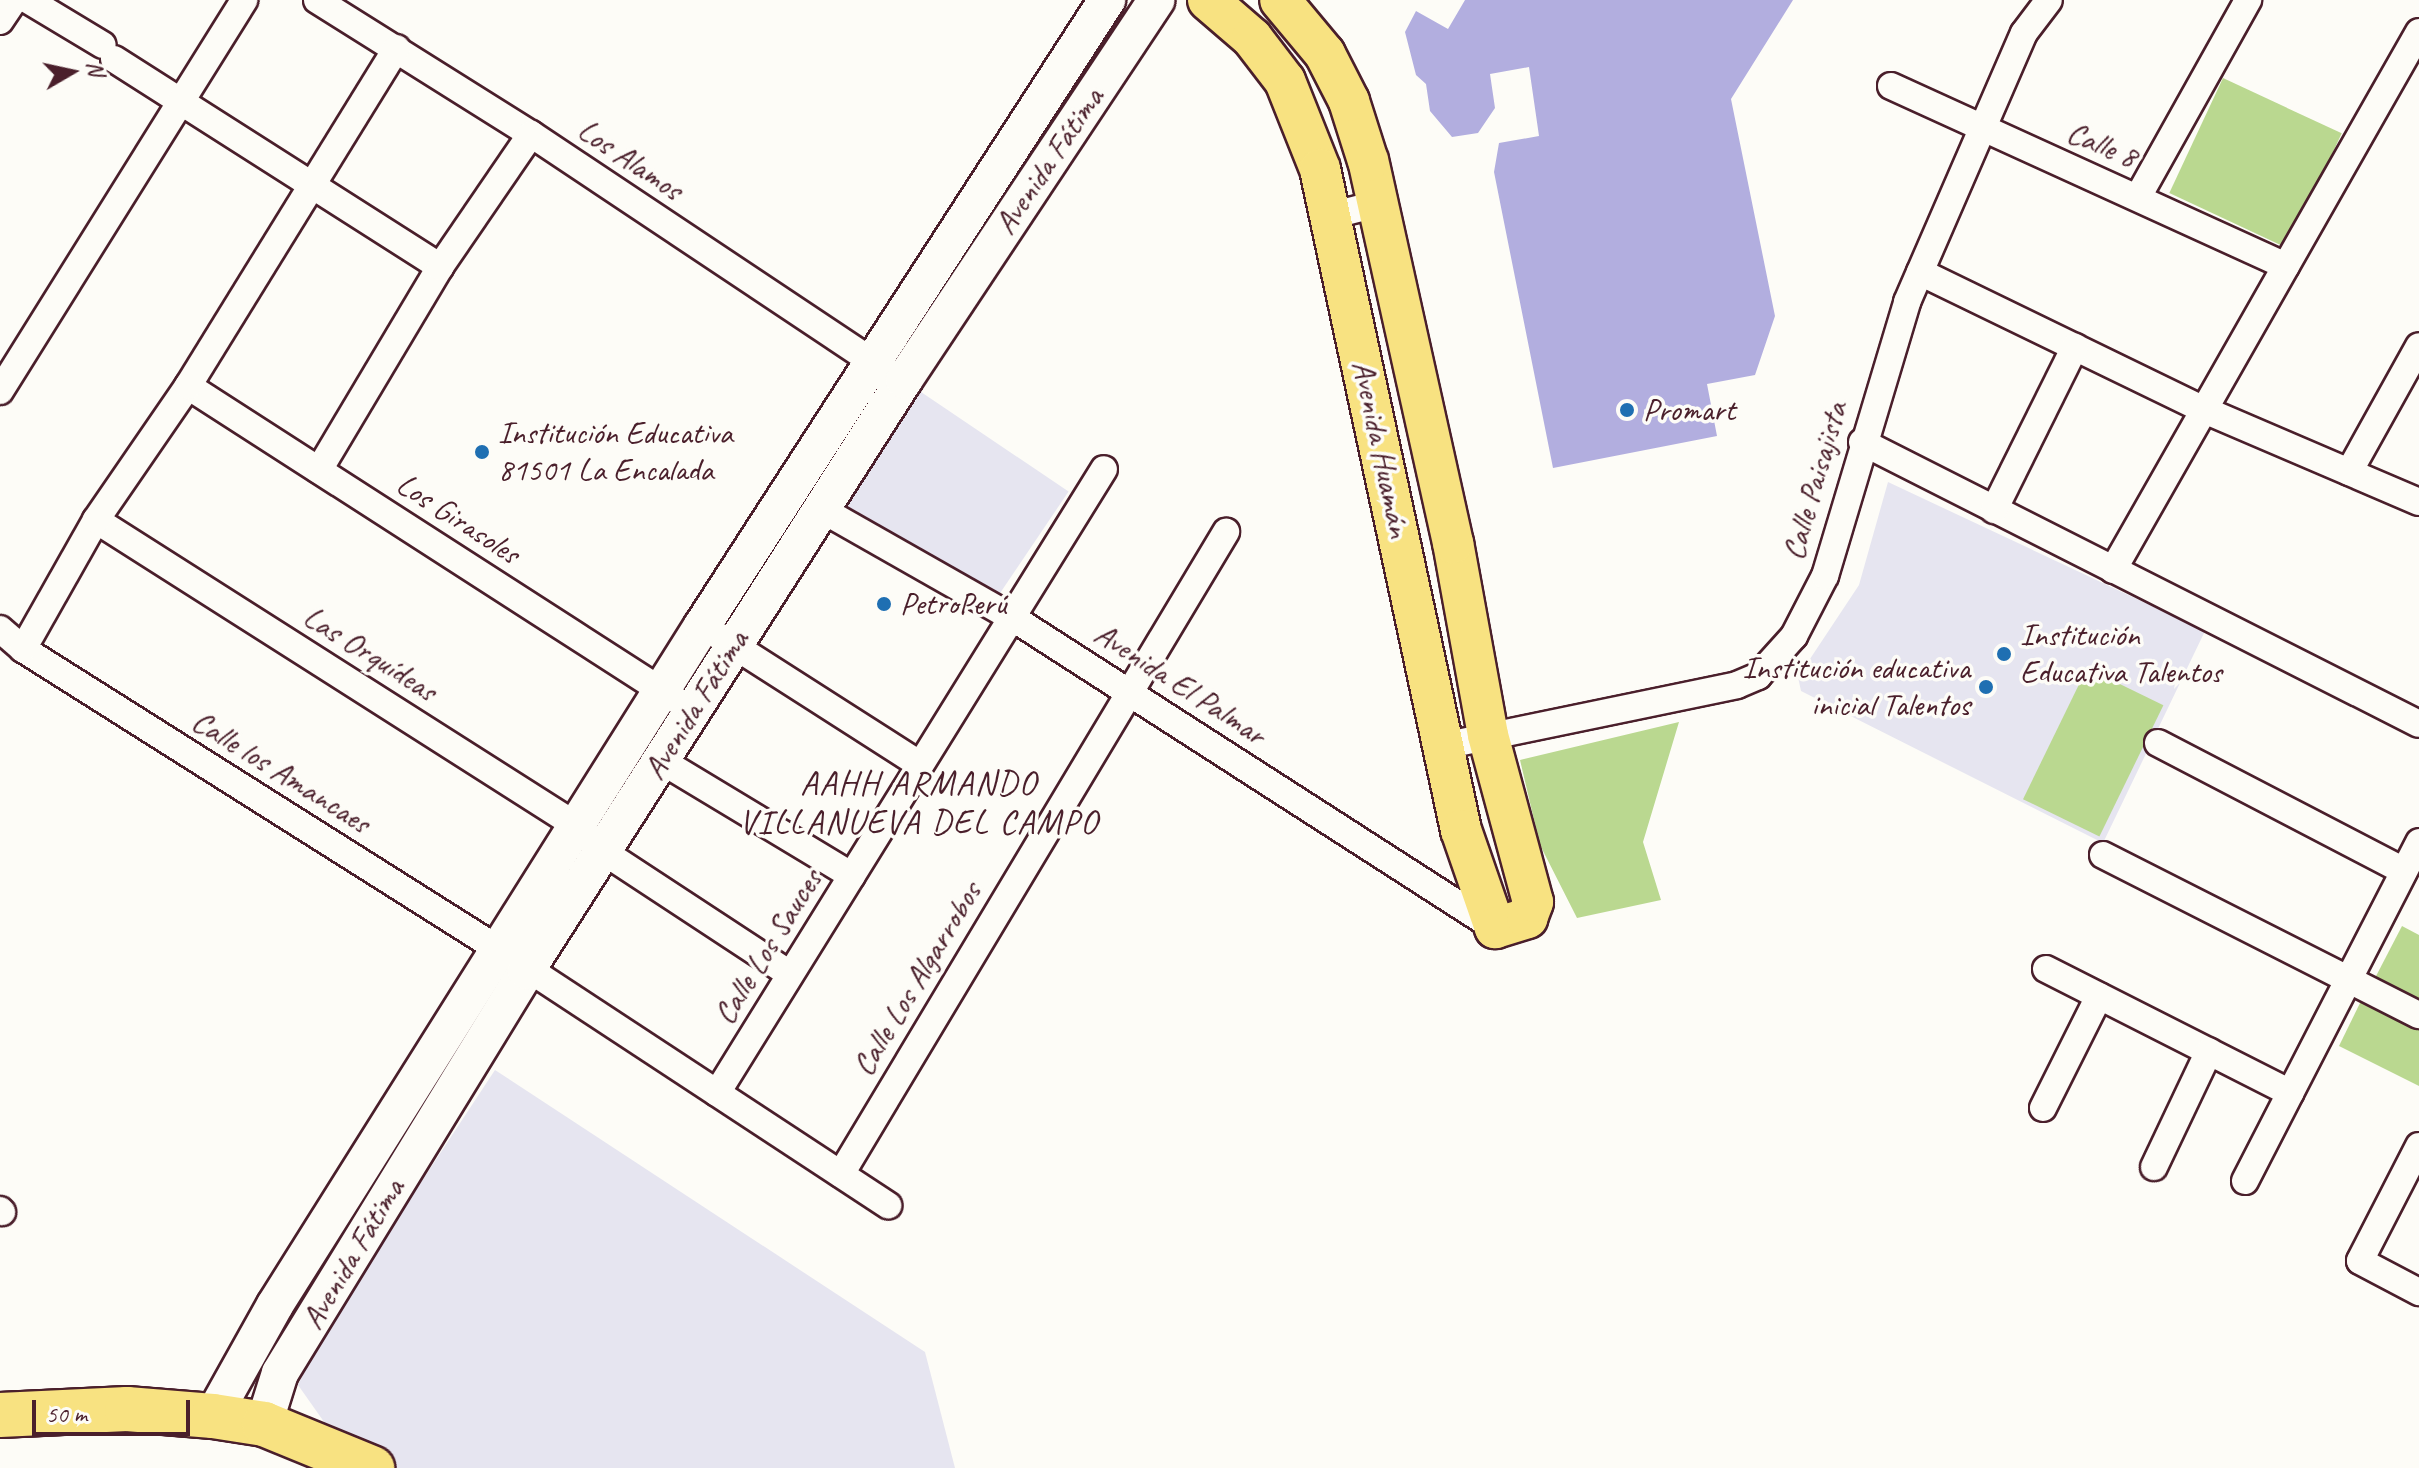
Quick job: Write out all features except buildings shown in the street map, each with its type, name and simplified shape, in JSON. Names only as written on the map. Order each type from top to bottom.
[{"type":"highway","points":[[0,1415],[127,1409],[213,1416],[264,1424],[372,1468]]},
{"type":"main road","name":"Avenida Fátima","points":[[213,1416],[275,1305],[512,960],[604,852],[660,760],[702,626],[1107,0]]},
{"type":"main road","name":"Avenida Fátima","points":[[264,1424],[280,1373],[512,960],[577,826],[678,701],[734,645],[904,380],[1156,0]]},
{"type":"main road","name":"Avenida Huamán","points":[[1208,0],[1252,38],[1285,81],[1306,124],[1330,216],[1461,830],[1495,928],[1527,918],[1534,910],[1488,735],[1453,543],[1377,204],[1349,101],[1325,54],[1280,0]]},
{"type":"main road","points":[[1018,137],[1050,159]]},
{"type":"street","points":[[0,21],[14,0]]},
{"type":"street","points":[[28,0],[182,104],[313,182],[440,267]]},
{"type":"street","points":[[0,391],[182,104],[244,0]]},
{"type":"street","name":"Los Alamos","points":[[317,0],[531,134],[872,363],[904,380]]},
{"type":"street","name":"Calle Paisajista","points":[[1443,746],[1693,695],[1758,676],[1794,636],[1825,576],[1862,442],[1920,272],[2024,33],[2049,0]]},
{"type":"street","points":[[2138,197],[2248,0]]},
{"type":"street","points":[[2113,570],[2419,32]]},
{"type":"street","points":[[23,649],[96,520],[188,386],[397,48]]},
{"type":"street","name":"Calle 8","points":[[1891,86],[2286,266]]},
{"type":"street","points":[[319,470],[440,267],[531,134]]},
{"type":"street","points":[[1330,216],[1377,204]]},
{"type":"street","points":[[1920,272],[2202,409],[2419,502]]},
{"type":"street","points":[[2349,472],[2419,346]]},
{"type":"street","points":[[1994,510],[2075,347]]},
{"type":"street","name":"Los Girasoles","points":[[188,386],[678,701]]},
{"type":"street","points":[[1862,442],[2419,724]]},
{"type":"street","name":"Calle Los Sauces","points":[[717,1093],[1104,469]]},
{"type":"street","name":"Avenida El Palmar","points":[[821,509],[1013,618],[1495,928]]},
{"type":"street","name":"Las Orquídeas","points":[[96,520],[577,826],[604,852],[790,974]]},
{"type":"street","name":"Calle Los Algarrobos","points":[[841,1174],[1226,532]]},
{"type":"street","points":[[702,626],[919,764]]},
{"type":"street","name":"Calle los Amancaes","points":[[0,629],[23,649],[512,960]]},
{"type":"street","points":[[2158,743],[2404,871]]},
{"type":"street","points":[[660,760],[852,876]]},
{"type":"street","points":[[2245,1181],[2419,842]]},
{"type":"street","points":[[2103,855],[2419,1015]]},
{"type":"street","points":[[512,960],[888,1205]]},
{"type":"street","points":[[2046,969],[2290,1093]]},
{"type":"street","points":[[2043,1108],[2099,996]]},
{"type":"street","points":[[2154,1167],[2209,1051]]},
{"type":"street","points":[[2419,1146],[2360,1261],[2419,1292]]},
{"type":"shaded area","points":[[921,392],[1069,492],[989,609],[842,510]]},
{"type":"shaded area","name":"Institución Educativa Talentos","points":[[1888,482],[2205,631],[2103,843],[1801,691],[1798,677],[1859,585]]},
{"type":"shaded area","points":[[495,1070],[925,1352],[955,1468],[395,1468],[334,1436],[298,1385],[327,1325]]},
{"type":"green space","points":[[2223,78],[2342,133],[2288,248],[2169,193]]},
{"type":"green space","points":[[2087,668],[2163,705],[2099,836],[2023,799]]},
{"type":"green space","points":[[1679,722],[1643,842],[1661,900],[1577,918],[1540,845],[1520,760]]},
{"type":"green space","points":[[2402,926],[2419,935],[2419,1004],[2374,980]]},
{"type":"green space","points":[[2362,999],[2419,1028],[2419,1086],[2339,1046]]},
{"type":"place","name":"Promart","points":[[1627,410]]},
{"type":"place","name":"Institución Educativa 81501 La Encalada","points":[[482,452]]},
{"type":"place","name":"PetroPerú","points":[[884,604]]},
{"type":"place","name":"Institución Educativa Talentos","points":[[2004,654]]},
{"type":"place","name":"Institución educativa inicial Talentos","points":[[1986,687]]},
{"type":"district","name":"AAHH ARMANDO VILLANUEVA DEL CAMPO","points":[[919,802]]}]
